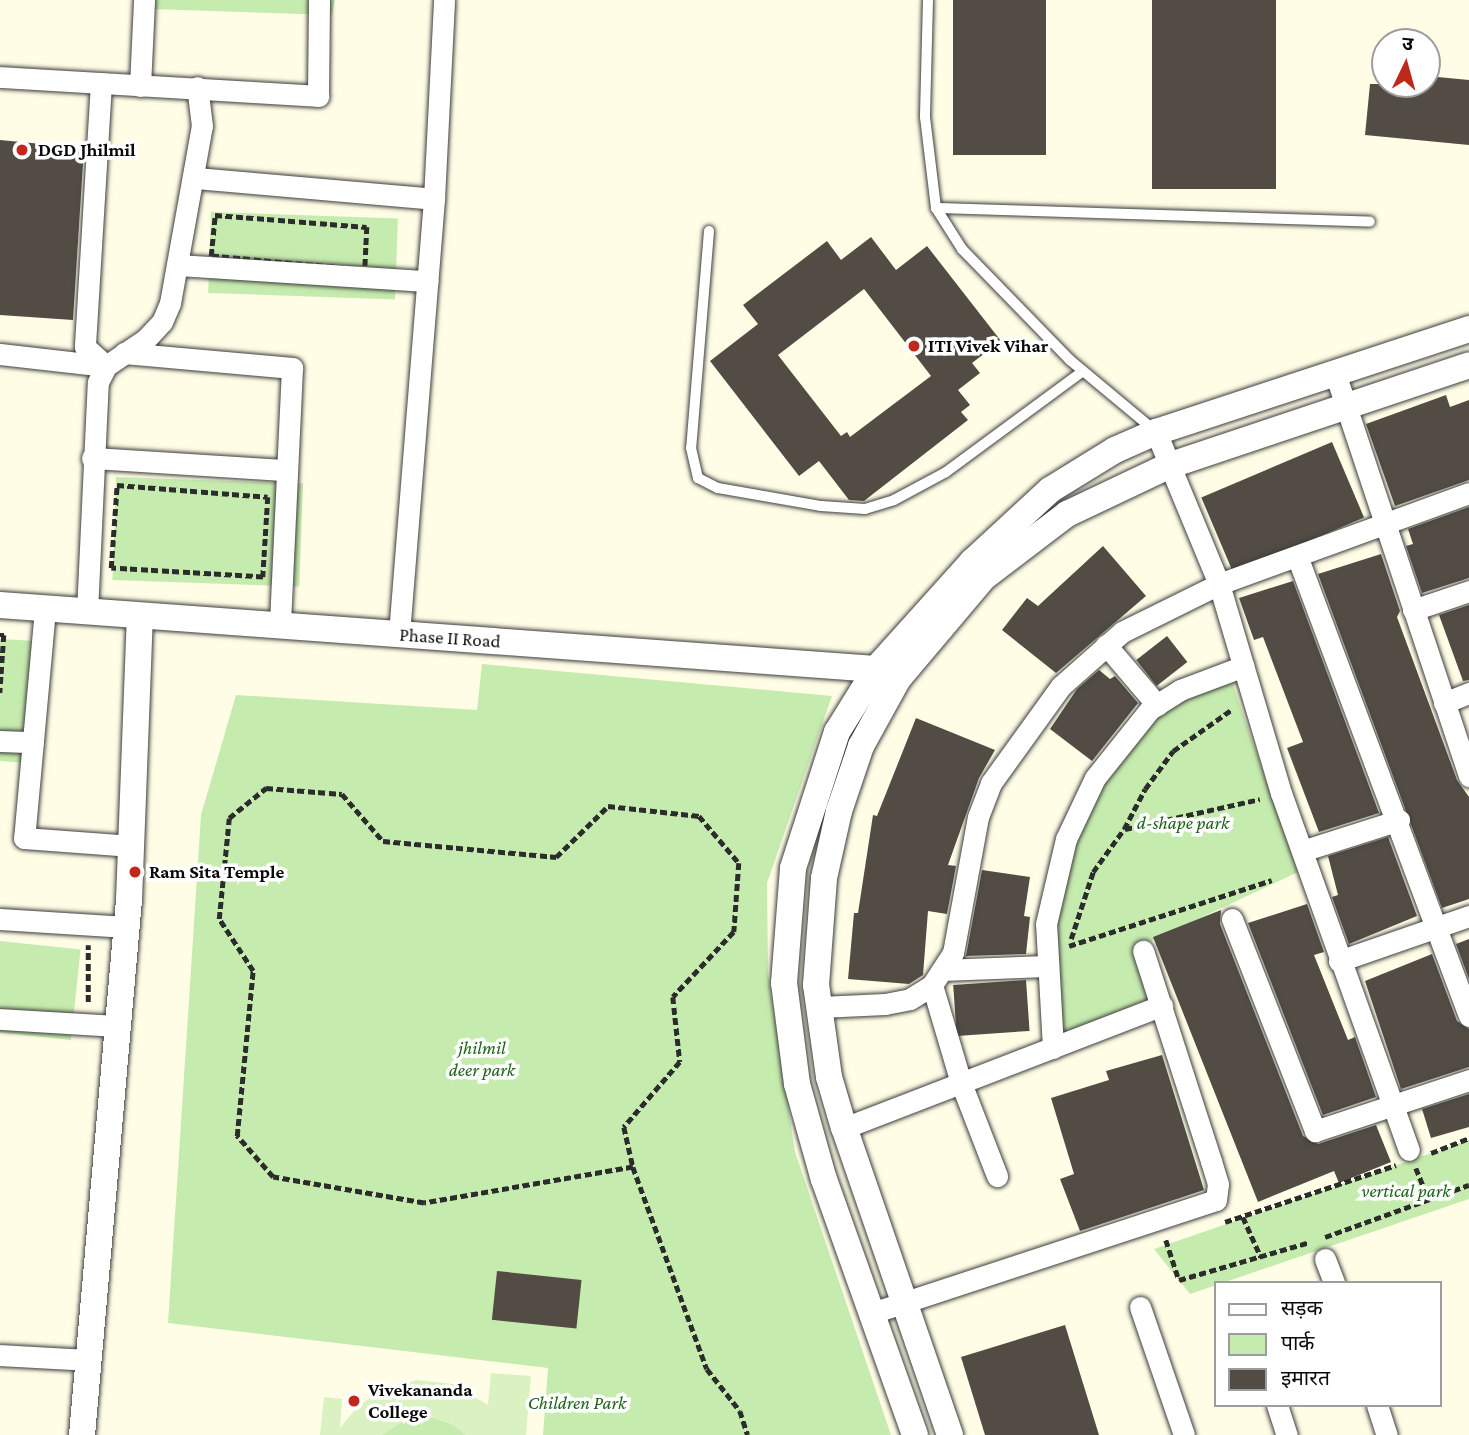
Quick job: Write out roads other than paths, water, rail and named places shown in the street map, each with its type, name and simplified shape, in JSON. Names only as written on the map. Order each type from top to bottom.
[{"type":"street","points":[[140,86],[144,0]]},
{"type":"street","points":[[0,77],[318,96],[319,0]]},
{"type":"street","points":[[399,634],[434,199],[444,0]]},
{"type":"street","points":[[101,83],[85,347],[106,366]]},
{"type":"street","points":[[87,612],[93,404],[106,366],[162,322],[195,177],[202,127],[197,87]]},
{"type":"street","points":[[195,177],[434,199]]},
{"type":"street","points":[[177,265],[427,281]]},
{"type":"street","points":[[915,1435],[824,1180],[797,1084],[784,983],[793,868],[837,732],[887,674],[972,562],[1050,490],[1115,450],[1156,432],[1469,329]]},
{"type":"street","points":[[124,353],[292,368],[285,470],[280,625]]},
{"type":"street","points":[[0,354],[106,366]]},
{"type":"street","points":[[950,1435],[844,1128],[829,1077],[816,985],[824,878],[839,811],[887,674],[984,578],[1067,514],[1168,466],[1469,365]]},
{"type":"street","points":[[1335,373],[1382,522],[1469,776]]},
{"type":"street","points":[[1156,432],[1219,584],[1339,961],[1412,1157]]},
{"type":"street","points":[[92,458],[285,470]]},
{"type":"street","points":[[997,1176],[961,1083],[937,978],[958,934],[978,817],[991,783],[1060,686],[1122,632],[1219,584],[1382,522],[1469,493]]},
{"type":"street","points":[[1297,556],[1399,820],[1469,1016]]},
{"type":"street","points":[[1413,610],[1469,591]]},
{"type":"street","name":"Phase II Road","points":[[0,606],[399,634],[887,674]]},
{"type":"street","points":[[45,609],[24,838],[132,846]]},
{"type":"street","points":[[82,1435],[127,927],[140,616]]},
{"type":"street","points":[[1107,645],[1157,705]]},
{"type":"street","points":[[1053,1048],[1046,966],[1046,924],[1066,839],[1095,778],[1157,705],[1180,690],[1244,666]]},
{"type":"street","points":[[1444,703],[1469,693]]},
{"type":"street","points":[[0,741],[33,742]]},
{"type":"street","points":[[1302,851],[1399,820]]},
{"type":"street","points":[[1339,961],[1469,916]]},
{"type":"street","points":[[0,919],[127,927]]},
{"type":"street","points":[[1232,919],[1315,1131],[1392,1102],[1469,1080]]},
{"type":"street","points":[[872,1313],[1216,1200],[1218,1184],[1143,951]]},
{"type":"street","points":[[820,1007],[897,1001],[937,978],[1046,966]]},
{"type":"street","points":[[844,1128],[1162,1005]]},
{"type":"street","points":[[0,1020],[119,1026]]},
{"type":"street","points":[[1325,1259],[1329,1281]]},
{"type":"street","points":[[1140,1307],[1184,1435]]},
{"type":"street","points":[[0,1355],[89,1360]]},
{"type":"street","points":[[1278,1407],[1287,1435]]},
{"type":"street","points":[[1378,1407],[1387,1435]]},
{"type":"lane","points":[[928,0],[925,117],[936,208],[962,249],[1083,371],[1156,432]]},
{"type":"lane","points":[[936,208],[1370,222]]},
{"type":"lane","points":[[709,232],[691,448],[698,478],[718,488],[821,506],[865,509],[894,500],[946,472],[1083,371]]},
{"type":"place","name":"DGD Jhilmil","points":[[22,150]]},
{"type":"place","name":"ITI Vivek Vihar","points":[[914,346]]},
{"type":"place","name":"Ram Sita Temple","points":[[135,872]]},
{"type":"place","name":"Vivekananda College","points":[[354,1401]]},
{"type":"park label","name":"d-shape park","points":[[1183,823]]},
{"type":"park label","name":"jhilmil deer park","points":[[482,1059]]},
{"type":"park label","name":"vertical park","points":[[1406,1191]]},
{"type":"park label","name":"Children Park","points":[[577,1403]]}]
